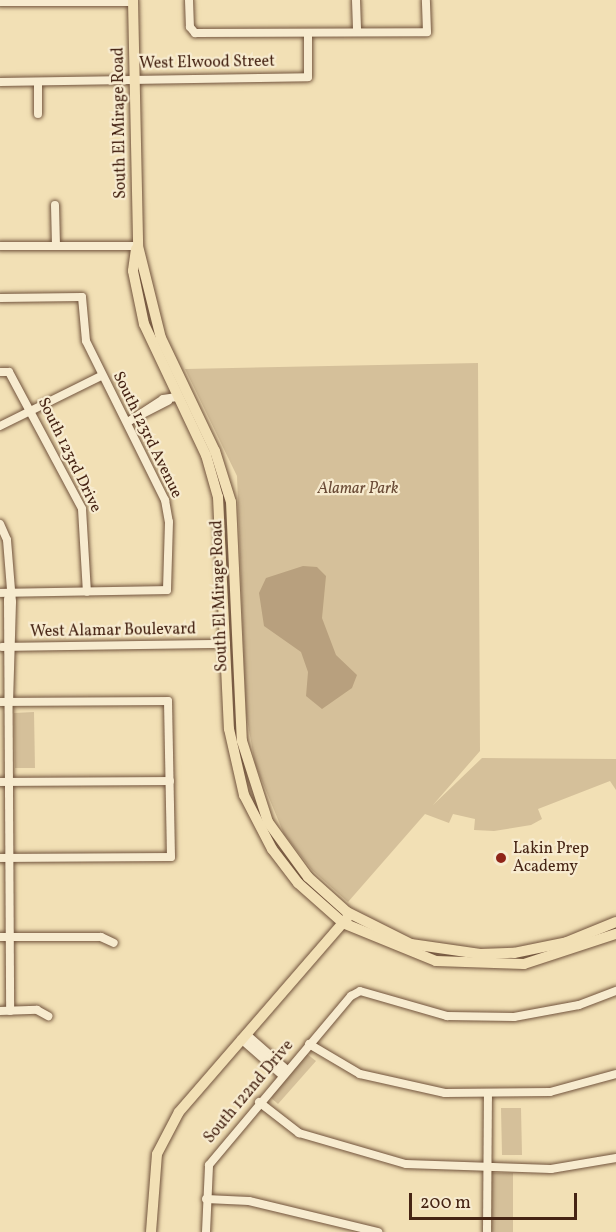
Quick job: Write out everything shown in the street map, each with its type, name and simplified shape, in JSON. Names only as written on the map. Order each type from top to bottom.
[{"type":"main road","name":"South El Mirage Road","points":[[133,1],[138,246],[161,338],[215,451],[231,502],[242,741],[256,794],[294,860],[347,918]]},
{"type":"main road","name":"South El Mirage Road","points":[[138,246],[133,271],[144,324],[172,399],[206,455],[218,497],[229,729],[244,795],[298,883],[347,918]]},
{"type":"main road","points":[[347,918],[411,944],[480,954],[540,950],[616,922]]},
{"type":"main road","points":[[347,918],[406,952],[462,964],[524,964],[616,934]]},
{"type":"main road","points":[[151,1232],[152,1181],[164,1138],[243,1036],[347,918]]},
{"type":"street","points":[[189,0],[191,31],[308,33],[427,32],[426,0]]},
{"type":"street","points":[[356,0],[357,32]]},
{"type":"street","points":[[0,2],[133,1]]},
{"type":"street","name":"West Elwood Street","points":[[0,82],[308,77],[308,33]]},
{"type":"street","points":[[38,82],[38,114]]},
{"type":"street","points":[[56,205],[56,246]]},
{"type":"street","points":[[0,246],[138,246]]},
{"type":"street","name":"South 123rd Avenue","points":[[0,298],[82,297],[86,341],[101,376],[128,422],[165,500],[167,590],[87,592]]},
{"type":"street","name":"South 123rd Drive","points":[[5,372],[30,410],[87,525],[87,592]]},
{"type":"street","points":[[0,426],[101,376]]},
{"type":"street","points":[[128,422],[133,414],[172,399]]},
{"type":"street","points":[[0,525],[7,540],[5,702],[10,782],[5,858],[10,937],[10,1011]]},
{"type":"street","points":[[6,595],[87,592]]},
{"type":"street","name":"West Alamar Boulevard","points":[[6,647],[226,644]]},
{"type":"street","points":[[5,702],[168,701],[171,857],[5,858]]},
{"type":"street","points":[[0,782],[170,781]]},
{"type":"street","points":[[0,937],[101,937],[114,943]]},
{"type":"street","name":"South 122nd Drive","points":[[206,1232],[208,1165],[309,1044],[360,991],[418,1010],[487,1018],[549,1013],[616,991]]},
{"type":"street","points":[[0,1011],[37,1010],[48,1016]]},
{"type":"street","points":[[243,1036],[285,1073]]},
{"type":"street","points":[[309,1044],[360,1074],[445,1093],[550,1092],[616,1074]]},
{"type":"street","points":[[487,1232],[488,1094]]},
{"type":"street","points":[[259,1102],[287,1126],[318,1141],[405,1164],[488,1170],[551,1169],[616,1158]]},
{"type":"street","points":[[206,1199],[249,1201],[378,1232]]},
{"type":"green space","name":"Alamar Park","points":[[478,363],[480,751],[433,805],[482,758],[616,759],[616,790],[610,781],[538,809],[542,819],[531,825],[494,831],[474,830],[475,819],[453,814],[449,823],[425,814],[348,902],[312,870],[284,834],[255,764],[246,713],[237,476],[185,369]]},
{"type":"green space","points":[[34,712],[35,768],[15,768],[14,713]]},
{"type":"green space","points":[[307,1054],[316,1061],[278,1104],[270,1097]]},
{"type":"green space","points":[[501,1108],[521,1108],[522,1155],[502,1155]]},
{"type":"green space","points":[[492,1173],[513,1173],[513,1232],[492,1232]]},
{"type":"shaded area","points":[[303,566],[317,567],[326,576],[322,618],[336,655],[357,675],[352,688],[322,709],[306,696],[308,672],[301,652],[264,626],[259,593],[266,578]]},
{"type":"place","name":"Lakin Prep Academy","points":[[501,858]]}]
